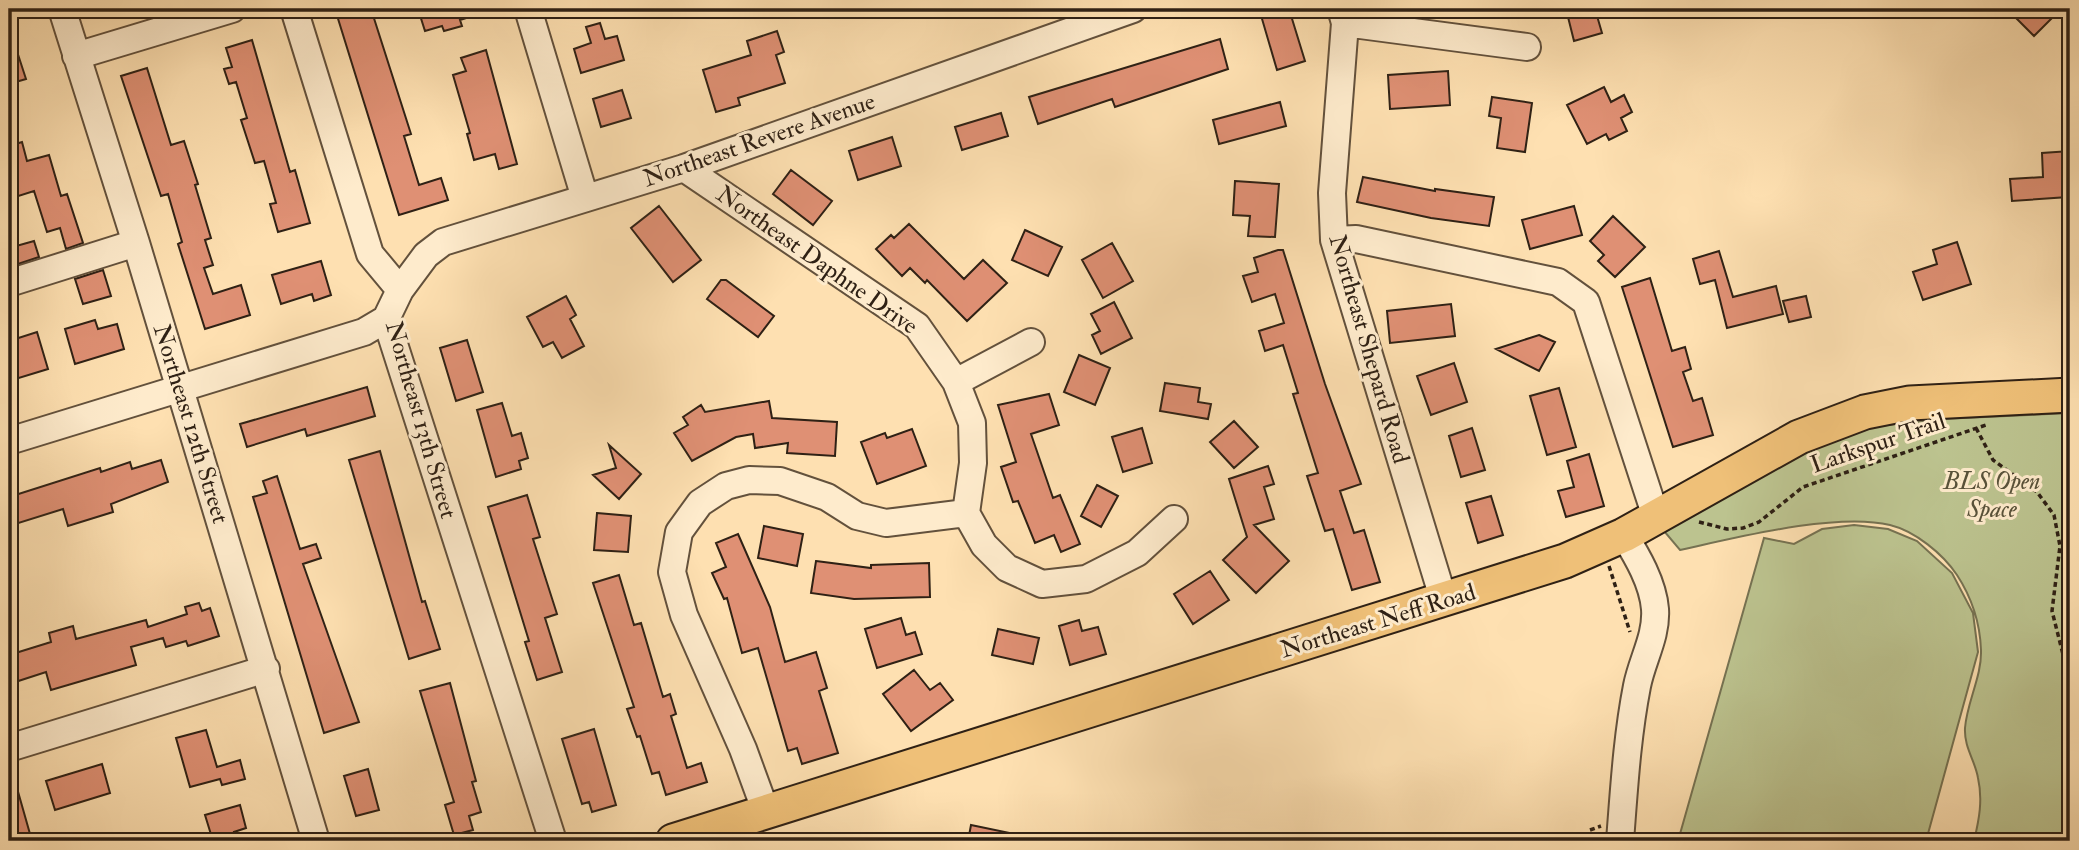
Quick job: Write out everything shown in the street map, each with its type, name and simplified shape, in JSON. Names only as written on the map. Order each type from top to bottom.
[{"type":"main road","name":"Northeast Neff Road","points":[[684,840],[1565,561],[1624,535],[1798,437],[1865,412],[1910,403],[2070,396]]},
{"type":"street","name":"Northeast 12th Street","points":[[62,9],[136,243],[316,841]]},
{"type":"street","points":[[76,56],[232,9]]},
{"type":"street","name":"Northeast 13th Street","points":[[294,9],[370,254],[400,290],[386,319],[553,841]]},
{"type":"street","points":[[528,9],[585,198]]},
{"type":"street","name":"Northeast Revere Avenue","points":[[400,290],[426,256],[443,242],[684,168],[1133,9]]},
{"type":"street","points":[[1343,16],[1527,47]]},
{"type":"street","name":"Northeast Shepard Road","points":[[1343,16],[1332,193],[1334,240],[1444,601]]},
{"type":"street","name":"Northeast Daphne Drive","points":[[684,168],[917,326],[956,382],[972,423],[973,463],[966,513]]},
{"type":"street","points":[[1334,240],[1356,239],[1558,282],[1586,302],[1656,517]]},
{"type":"street","points":[[9,283],[136,243]]},
{"type":"street","points":[[9,441],[365,332],[386,319]]},
{"type":"street","points":[[956,382],[1031,342]]},
{"type":"street","points":[[766,812],[743,749],[684,615],[672,572],[679,532],[700,503],[726,486],[750,481],[780,481],[827,497],[857,516],[886,523],[966,513],[984,545],[1007,568],[1042,584],[1086,579],[1137,553],[1174,519]]},
{"type":"street","points":[[1620,841],[1633,705],[1639,676],[1652,640],[1655,608],[1645,577],[1624,535]]},
{"type":"street","points":[[9,748],[266,669]]},
{"type":"path","name":"Larkspur Trail","points":[[1692,522],[1727,529],[1743,528],[1759,522],[1803,487],[1976,428],[1993,460],[2037,492],[2054,515],[2060,546],[2052,611],[2070,682]]},
{"type":"path","points":[[2061,841],[2070,822]]},
{"type":"green space","name":"BLS Open Space","points":[[2070,413],[2070,841],[1974,841],[1980,794],[1977,772],[1966,742],[1965,728],[1981,660],[1980,640],[1977,620],[1967,592],[1944,559],[1928,544],[1909,532],[1890,525],[1868,522],[1785,528],[1680,550],[1664,531],[1804,453],[1861,428],[1941,419]]},
{"type":"green space","points":[[1854,525],[1888,529],[1917,541],[1952,573],[1973,613],[1978,652],[1926,841],[1678,841],[1764,538],[1794,544],[1822,529]]},
{"type":"building","points":[[335,9],[371,9],[411,134],[404,136],[419,185],[441,178],[448,200],[399,215]]},
{"type":"building","points":[[418,9],[485,9],[485,12],[460,20],[462,26],[444,31],[442,26],[425,31]]},
{"type":"building","points":[[1289,9],[1305,61],[1277,70],[1260,12]]},
{"type":"building","points":[[1566,9],[1595,9],[1602,33],[1574,41]]},
{"type":"building","points":[[2007,9],[2061,9],[2034,36]]},
{"type":"building","points":[[600,23],[605,39],[617,36],[624,60],[581,73],[574,49],[591,43],[586,27]]},
{"type":"building","points":[[777,31],[784,52],[776,55],[785,83],[738,98],[740,105],[716,112],[703,70],[751,55],[747,41]]},
{"type":"building","points":[[9,36],[12,36],[26,79],[9,84]]},
{"type":"building","points":[[1220,39],[1228,69],[1115,107],[1112,99],[1038,124],[1029,97]]},
{"type":"building","points":[[252,40],[290,172],[295,170],[310,223],[278,232],[270,204],[276,203],[264,161],[255,163],[241,120],[247,118],[236,82],[229,84],[224,69],[232,67],[226,48]]},
{"type":"building","points":[[486,50],[517,164],[499,169],[495,154],[474,160],[467,134],[470,133],[453,75],[466,71],[461,58]]},
{"type":"building","points":[[147,68],[171,145],[184,141],[198,184],[195,185],[211,238],[205,240],[213,265],[204,268],[213,294],[241,285],[250,315],[205,329],[178,244],[182,242],[168,194],[161,196],[121,76]]},
{"type":"building","points":[[1448,71],[1450,105],[1390,109],[1388,75]]},
{"type":"building","points":[[1604,87],[1611,102],[1624,95],[1632,112],[1621,118],[1627,131],[1609,140],[1606,134],[1587,144],[1567,105]]},
{"type":"building","points":[[622,90],[631,118],[601,127],[593,99]]},
{"type":"building","points":[[1492,97],[1532,103],[1525,152],[1497,148],[1501,118],[1489,116]]},
{"type":"building","points":[[1280,102],[1286,126],[1219,144],[1213,120]]},
{"type":"building","points":[[1001,113],[1008,136],[962,150],[955,127]]},
{"type":"building","points":[[892,137],[901,166],[858,180],[849,151]]},
{"type":"building","points":[[22,142],[27,161],[49,155],[61,196],[67,194],[83,243],[66,249],[60,228],[47,232],[34,191],[9,199],[9,146]]},
{"type":"building","points":[[2070,151],[2068,197],[2012,201],[2010,179],[2043,177],[2042,153]]},
{"type":"building","points":[[791,170],[832,201],[813,225],[773,194]]},
{"type":"building","points":[[1363,177],[1435,191],[1494,197],[1489,226],[1431,218],[1357,202]]},
{"type":"building","points":[[1235,181],[1279,184],[1275,237],[1248,236],[1250,216],[1233,215]]},
{"type":"building","points":[[659,206],[701,260],[673,282],[631,228]]},
{"type":"building","points":[[1574,206],[1582,235],[1530,249],[1522,220]]},
{"type":"building","points":[[1613,216],[1645,247],[1615,277],[1598,261],[1604,255],[1590,241]]},
{"type":"building","points":[[909,224],[964,279],[983,260],[1007,283],[967,321],[927,280],[925,283],[910,268],[902,276],[876,249],[891,235],[894,238]]},
{"type":"building","points":[[1025,230],[1062,247],[1048,276],[1012,260]]},
{"type":"building","points":[[34,241],[39,257],[9,267],[9,248]]},
{"type":"building","points":[[1957,242],[1971,284],[1923,300],[1913,272],[1937,264],[1933,250]]},
{"type":"building","points":[[1112,243],[1133,281],[1103,298],[1082,260]]},
{"type":"building","points":[[1283,250],[1325,384],[1361,484],[1340,491],[1354,533],[1364,530],[1380,582],[1352,590],[1333,529],[1325,531],[1307,476],[1318,473],[1293,394],[1298,393],[1283,345],[1265,351],[1259,331],[1284,323],[1275,294],[1252,302],[1243,276],[1258,272],[1254,258]]},
{"type":"building","points":[[1719,251],[1733,297],[1776,286],[1783,314],[1727,328],[1715,280],[1700,284],[1693,259]]},
{"type":"building","points":[[321,261],[331,295],[314,301],[312,294],[281,304],[272,275]]},
{"type":"building","points":[[103,270],[111,296],[83,304],[75,279]]},
{"type":"building","points":[[1650,278],[1672,351],[1685,347],[1691,369],[1683,372],[1693,401],[1702,398],[1713,435],[1673,447],[1622,287]]},
{"type":"building","points":[[721,280],[726,280],[774,316],[758,337],[707,299]]},
{"type":"building","points":[[566,296],[576,315],[570,319],[584,346],[562,358],[553,342],[543,347],[527,317]]},
{"type":"building","points":[[1806,296],[1811,317],[1789,322],[1783,301]]},
{"type":"building","points":[[1114,302],[1132,338],[1101,354],[1092,335],[1100,331],[1091,314]]},
{"type":"building","points":[[1451,304],[1455,336],[1390,343],[1387,311]]},
{"type":"building","points":[[95,320],[98,329],[117,324],[124,349],[75,364],[65,329]]},
{"type":"building","points":[[37,332],[48,369],[9,381],[9,341]]},
{"type":"building","points":[[1539,335],[1555,342],[1539,371],[1496,349]]},
{"type":"building","points":[[467,340],[483,392],[456,401],[440,348]]},
{"type":"building","points":[[1079,355],[1110,368],[1095,405],[1064,392]]},
{"type":"building","points":[[1454,363],[1467,402],[1431,415],[1417,376]]},
{"type":"building","points":[[1165,383],[1200,388],[1198,402],[1211,404],[1208,419],[1160,411]]},
{"type":"building","points":[[367,387],[375,416],[307,436],[305,429],[247,447],[240,424]]},
{"type":"building","points":[[1559,388],[1576,447],[1547,455],[1530,396]]},
{"type":"building","points":[[1049,394],[1059,425],[1031,434],[1053,498],[1060,495],[1080,544],[1061,552],[1054,535],[1035,543],[1018,501],[1013,502],[1001,467],[1016,462],[998,405]]},
{"type":"building","points":[[769,401],[772,418],[837,422],[835,456],[787,453],[788,443],[755,448],[753,434],[736,437],[692,461],[674,433],[688,425],[683,417],[701,405],[705,412]]},
{"type":"building","points":[[502,403],[512,436],[521,433],[528,458],[519,461],[521,469],[496,477],[477,410]]},
{"type":"building","points":[[1234,421],[1258,447],[1234,468],[1210,442]]},
{"type":"building","points":[[1142,428],[1152,463],[1123,472],[1112,437]]},
{"type":"building","points":[[1472,428],[1485,470],[1461,477],[1449,436]]},
{"type":"building","points":[[912,429],[926,466],[877,484],[861,442],[885,433],[887,438]]},
{"type":"building","points":[[609,445],[641,474],[619,499],[593,475],[616,468]]},
{"type":"building","points":[[380,451],[422,602],[425,601],[440,649],[409,659],[349,460]]},
{"type":"building","points":[[1589,454],[1604,506],[1566,517],[1558,491],[1574,487],[1567,461]]},
{"type":"building","points":[[161,460],[168,482],[111,504],[113,512],[68,526],[63,509],[9,526],[9,497],[100,468],[101,472],[130,462],[132,469]]},
{"type":"building","points":[[1268,466],[1274,484],[1264,487],[1274,519],[1254,525],[1289,561],[1256,593],[1223,560],[1247,537],[1229,479]]},
{"type":"building","points":[[277,476],[300,549],[316,544],[321,558],[303,564],[359,722],[324,733],[253,497],[267,493],[263,481]]},
{"type":"building","points":[[1097,485],[1118,496],[1101,527],[1081,516]]},
{"type":"building","points":[[527,495],[540,537],[533,539],[557,614],[545,618],[562,672],[537,680],[525,642],[529,641],[488,507]]},
{"type":"building","points":[[1491,496],[1503,535],[1478,543],[1466,503]]},
{"type":"building","points":[[597,513],[631,516],[628,552],[594,550]]},
{"type":"building","points":[[764,526],[803,534],[797,566],[758,558]]},
{"type":"building","points":[[738,534],[770,607],[785,662],[816,652],[827,688],[819,691],[838,753],[802,764],[797,748],[788,751],[758,648],[742,653],[727,598],[724,599],[712,573],[726,567],[716,543]]},
{"type":"building","points":[[816,561],[871,568],[871,565],[929,563],[930,597],[854,599],[811,593]]},
{"type":"building","points":[[1210,571],[1229,600],[1193,624],[1174,594]]},
{"type":"building","points":[[619,575],[634,625],[641,623],[663,697],[670,694],[676,714],[671,716],[687,768],[701,763],[707,782],[666,795],[659,772],[652,774],[640,736],[637,737],[627,709],[634,707],[593,583]]},
{"type":"building","points":[[199,603],[202,611],[210,608],[219,636],[188,646],[186,641],[166,647],[163,638],[131,647],[136,665],[51,690],[46,672],[9,684],[9,655],[51,642],[49,633],[73,626],[76,639],[146,620],[148,627],[187,614],[185,607]]},
{"type":"building","points":[[901,618],[906,635],[915,632],[922,654],[877,668],[865,629]]},
{"type":"building","points":[[1079,620],[1082,631],[1098,627],[1106,654],[1070,665],[1059,626]]},
{"type":"building","points":[[998,629],[1039,638],[1033,664],[992,655]]},
{"type":"building","points":[[914,670],[930,690],[940,683],[953,700],[911,731],[883,694]]},
{"type":"building","points":[[450,683],[476,781],[472,782],[481,812],[469,816],[473,830],[454,835],[445,805],[454,802],[420,691]]},
{"type":"building","points":[[594,729],[616,805],[592,812],[589,802],[582,804],[562,739]]},
{"type":"building","points":[[206,730],[217,767],[240,760],[245,779],[222,785],[220,779],[190,787],[176,738]]},
{"type":"building","points":[[102,764],[110,793],[55,810],[46,781]]},
{"type":"building","points":[[368,769],[379,810],[356,816],[344,776]]},
{"type":"building","points":[[13,774],[32,841],[9,841],[9,775]]},
{"type":"building","points":[[240,805],[246,828],[234,832],[237,841],[213,841],[205,815]]},
{"type":"building","points":[[971,825],[1019,835],[1019,841],[968,841]]}]
